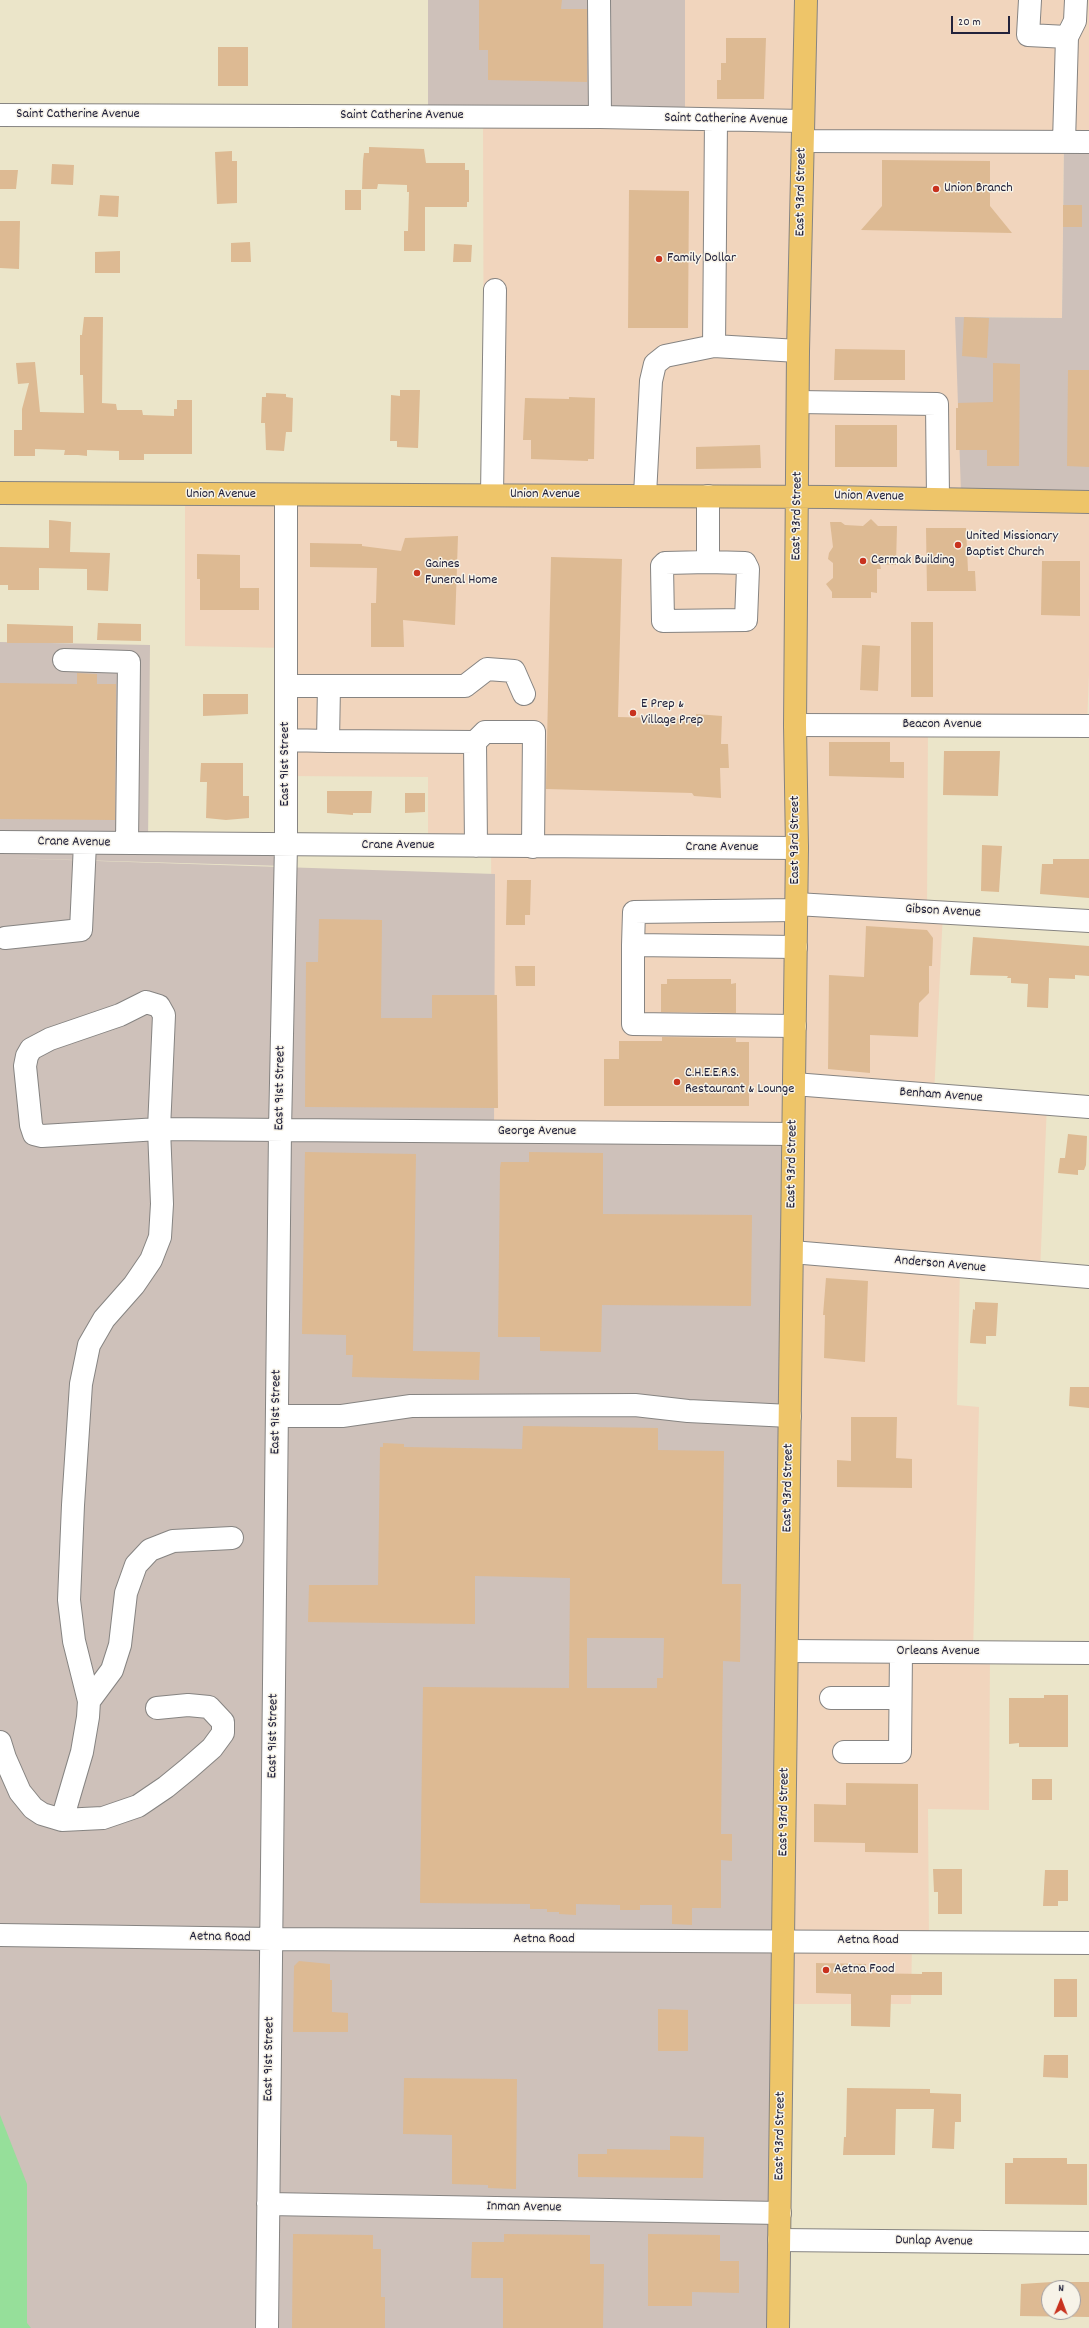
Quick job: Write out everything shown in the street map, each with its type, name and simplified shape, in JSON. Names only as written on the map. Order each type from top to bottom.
[{"type":"main road","name":"East 93rd Street","points":[[778,2328],[796,947],[797,848],[795,725],[798,351],[806,0]]},
{"type":"main road","name":"Union Avenue","points":[[0,493],[645,495],[938,498],[985,502],[1089,502]]},
{"type":"street","points":[[599,0],[600,117]]},
{"type":"street","points":[[1030,0],[1028,35],[1067,37]]},
{"type":"street","points":[[1064,142],[1067,37],[1076,17],[1076,0]]},
{"type":"street","name":"Saint Catherine Avenue","points":[[0,115],[600,117],[716,120],[803,131],[1089,142]]},
{"type":"street","points":[[714,346],[716,120]]},
{"type":"street","points":[[492,495],[495,290]]},
{"type":"street","points":[[645,495],[651,381],[655,364],[671,354],[714,346],[798,351]]},
{"type":"street","points":[[798,402],[937,404],[938,498]]},
{"type":"street","name":"East 91st Street","points":[[267,2328],[280,1130],[286,845],[286,495]]},
{"type":"street","points":[[708,496],[708,562]]},
{"type":"street","points":[[708,562],[745,563],[748,569],[746,620],[663,621],[662,566],[665,563],[708,562]]},
{"type":"street","points":[[64,660],[129,662],[127,843]]},
{"type":"street","points":[[286,686],[465,686],[487,669],[514,671],[524,694]]},
{"type":"street","points":[[328,741],[329,686]]},
{"type":"street","name":"Beacon Avenue","points":[[795,725],[1089,726]]},
{"type":"street","points":[[286,740],[475,742],[485,732],[534,732],[533,847]]},
{"type":"street","points":[[475,742],[476,846]]},
{"type":"street","name":"Crane Avenue","points":[[0,842],[797,848]]},
{"type":"street","points":[[5,938],[81,930],[85,843]]},
{"type":"street","name":"Gibson Avenue","points":[[634,945],[634,912],[796,907],[1089,921]]},
{"type":"street","points":[[795,1026],[633,1024],[634,945],[796,947]]},
{"type":"street","name":"George Avenue","points":[[159,1129],[164,1015],[159,1006],[146,1002],[120,1015],[40,1043],[31,1049],[27,1056],[25,1066],[31,1125],[34,1134],[42,1136],[159,1129],[793,1134]]},
{"type":"street","name":"Benham Avenue","points":[[794,1084],[1089,1107]]},
{"type":"street","points":[[62,1820],[82,1752],[86,1732],[88,1701],[74,1641],[69,1600],[73,1506],[81,1384],[89,1345],[104,1319],[134,1285],[147,1266],[160,1237],[162,1204],[159,1129]]},
{"type":"street","name":"Anderson Avenue","points":[[792,1252],[1089,1277]]},
{"type":"street","points":[[277,1416],[342,1416],[411,1406],[619,1405],[688,1411],[790,1416]]},
{"type":"street","points":[[88,1701],[112,1670],[120,1645],[126,1592],[136,1565],[150,1550],[173,1541],[232,1538]]},
{"type":"street","name":"Orleans Avenue","points":[[787,1651],[1089,1653]]},
{"type":"street","points":[[844,1752],[900,1752],[901,1652]]},
{"type":"street","points":[[832,1698],[900,1698]]},
{"type":"street","points":[[0,1742],[4,1758],[20,1792],[33,1808],[42,1814],[62,1820],[103,1818],[138,1806],[166,1787],[212,1748],[222,1733],[223,1722],[209,1707],[188,1705],[157,1708]]},
{"type":"street","name":"Aetna Road","points":[[0,1935],[272,1939],[1089,1942]]},
{"type":"street","name":"Inman Avenue","points":[[268,2204],[780,2213]]},
{"type":"street","name":"Dunlap Avenue","points":[[779,2240],[1089,2243]]},
{"type":"shaded area","points":[[428,0],[685,0],[685,119],[428,117]]},
{"type":"shaded area","points":[[685,0],[1089,0],[1089,142],[1064,142],[1062,318],[956,317],[1089,495],[1089,674],[1087,726],[928,726],[927,911],[943,912],[934,1095],[1047,1104],[1040,1273],[960,1267],[957,1405],[979,1407],[973,1652],[990,1652],[989,1810],[928,1809],[929,1941],[912,1942],[911,2004],[782,2004],[493,1132],[491,846],[428,846],[428,777],[286,776],[286,648],[185,646],[185,495],[484,495],[483,117],[685,119]]},
{"type":"shaded area","points":[[1064,142],[1089,142],[1089,499],[961,493],[955,317],[1062,318]]},
{"type":"shaded area","points":[[0,642],[150,645],[148,843],[286,845],[285,866],[6,858],[495,874],[494,1132],[793,1134],[778,2328],[0,2328]]},
{"type":"green space","points":[[0,2115],[27,2184],[27,2323],[31,2328],[0,2328]]},
{"type":"building","points":[[479,0],[562,0],[561,9],[587,9],[587,82],[488,80],[488,50],[479,50]]},
{"type":"building","points":[[726,38],[766,38],[764,99],[717,99],[717,80],[721,80],[721,63],[726,63]]},
{"type":"building","points":[[218,47],[248,47],[248,86],[218,86]]},
{"type":"building","points":[[369,147],[424,149],[426,163],[465,163],[465,170],[469,170],[469,202],[467,202],[467,207],[425,207],[425,251],[404,251],[404,231],[408,231],[409,192],[407,192],[407,185],[378,184],[377,189],[362,189],[364,153],[369,153]]},
{"type":"building","points":[[232,151],[232,161],[237,161],[237,203],[217,204],[215,152]]},
{"type":"building","name":"Union Branch","points":[[882,160],[990,161],[990,206],[1012,233],[861,230],[882,206]]},
{"type":"building","points":[[52,164],[74,165],[73,185],[51,184]]},
{"type":"building","points":[[0,170],[18,170],[16,189],[0,189]]},
{"type":"building","points":[[345,190],[361,190],[361,210],[345,210]]},
{"type":"building","name":"Family Dollar","points":[[629,190],[689,191],[688,328],[628,328]]},
{"type":"building","points":[[100,195],[119,196],[118,217],[98,216]]},
{"type":"building","points":[[1063,205],[1082,205],[1082,227],[1063,227]]},
{"type":"building","points":[[0,221],[20,221],[19,269],[0,268]]},
{"type":"building","points":[[250,242],[251,262],[231,262],[231,243]]},
{"type":"building","points":[[454,244],[472,245],[471,262],[453,262]]},
{"type":"building","points":[[120,251],[120,273],[95,273],[95,252]]},
{"type":"building","points":[[84,317],[103,317],[102,403],[116,404],[117,410],[142,410],[143,415],[174,416],[174,409],[177,409],[177,400],[192,400],[192,454],[144,454],[144,460],[119,460],[119,451],[87,450],[87,456],[64,455],[65,450],[35,449],[35,456],[14,456],[14,430],[22,430],[22,409],[29,383],[18,384],[16,363],[35,362],[40,412],[84,413],[83,375],[80,375],[80,335],[82,335]]},
{"type":"building","points":[[964,317],[989,318],[987,358],[962,356]]},
{"type":"building","points":[[835,349],[905,350],[905,380],[834,380]]},
{"type":"building","points":[[993,363],[1020,364],[1019,466],[987,466],[987,450],[956,450],[956,408],[958,408],[958,403],[993,402]]},
{"type":"building","points":[[1068,370],[1089,370],[1089,467],[1067,466]]},
{"type":"building","points":[[400,390],[420,390],[418,448],[397,447],[397,441],[390,441],[391,395],[400,396]]},
{"type":"building","points":[[266,393],[286,394],[286,397],[293,398],[292,432],[286,432],[284,451],[266,450],[265,423],[261,423],[262,397],[266,397]]},
{"type":"building","points":[[569,397],[595,398],[594,459],[588,459],[588,461],[531,459],[531,440],[523,440],[525,398],[569,399]]},
{"type":"building","points":[[835,425],[897,425],[897,467],[835,467]]},
{"type":"building","points":[[760,445],[761,468],[696,469],[696,447]]},
{"type":"building","name":"Cermak Building","points":[[871,519],[878,526],[897,526],[896,565],[880,564],[881,569],[877,569],[877,593],[871,592],[871,598],[832,598],[832,592],[826,584],[833,578],[833,563],[828,559],[829,553],[833,547],[830,522],[841,522],[845,525],[863,526]]},
{"type":"building","points":[[49,520],[71,522],[70,552],[110,553],[108,591],[87,590],[87,569],[39,568],[39,590],[8,590],[8,585],[0,585],[0,547],[49,548]]},
{"type":"building","points":[[926,528],[966,528],[968,571],[975,571],[976,591],[927,591]]},
{"type":"building","name":"Gaines Funeral Home","points":[[458,536],[455,625],[403,620],[404,647],[371,647],[371,603],[376,603],[377,568],[310,567],[310,543],[362,544],[362,546],[401,551],[405,538]]},
{"type":"building","points":[[197,554],[240,555],[240,588],[259,588],[259,610],[200,610],[200,579],[197,579]]},
{"type":"building","points":[[551,557],[622,559],[618,717],[696,719],[696,714],[722,716],[721,744],[728,744],[729,768],[720,768],[721,798],[694,796],[692,793],[546,789]]},
{"type":"building","points":[[1042,561],[1080,561],[1080,616],[1041,615]]},
{"type":"building","points":[[911,622],[933,622],[933,697],[911,697]]},
{"type":"building","points":[[98,623],[141,624],[141,641],[97,640]]},
{"type":"building","points":[[7,624],[73,626],[73,643],[7,643]]},
{"type":"building","points":[[862,645],[880,646],[878,691],[860,690]]},
{"type":"building","points":[[77,673],[97,674],[97,684],[116,684],[115,820],[0,819],[0,683],[77,684]]},
{"type":"building","points":[[203,694],[248,694],[248,714],[203,716]]},
{"type":"building","points":[[829,742],[890,742],[890,762],[904,762],[904,778],[829,776]]},
{"type":"building","points":[[944,751],[1000,751],[998,796],[943,795]]},
{"type":"building","points":[[201,763],[243,763],[243,796],[249,796],[249,818],[226,820],[206,818],[207,782],[200,782]]},
{"type":"building","points":[[327,791],[372,791],[371,813],[353,813],[353,815],[327,813]]},
{"type":"building","points":[[405,793],[425,793],[425,812],[405,813]]},
{"type":"building","points":[[982,845],[1002,846],[999,892],[981,891]]},
{"type":"building","points":[[1053,859],[1089,859],[1089,898],[1040,894],[1042,864],[1053,864]]},
{"type":"building","points":[[507,880],[531,880],[530,915],[525,915],[525,925],[506,925]]},
{"type":"building","points":[[319,919],[382,920],[381,1018],[432,1018],[432,995],[497,995],[498,1108],[305,1107],[306,962],[318,962]]},
{"type":"building","points":[[866,926],[927,930],[933,938],[932,966],[929,966],[929,993],[919,1003],[918,1037],[870,1035],[870,1073],[828,1069],[829,975],[864,977]]},
{"type":"building","points":[[973,937],[1089,946],[1089,976],[1075,975],[1075,979],[1049,978],[1048,1008],[1027,1007],[1028,984],[1011,983],[1011,978],[1007,978],[1008,976],[970,975]]},
{"type":"building","points":[[515,966],[535,966],[535,986],[516,986]]},
{"type":"building","points":[[667,979],[731,979],[731,984],[736,983],[736,1013],[661,1012],[661,984],[667,984]]},
{"type":"building","name":"C.H.E.E.R.S. Restaurant & Lounge","points":[[662,1037],[736,1038],[736,1042],[749,1042],[749,1106],[604,1106],[604,1059],[619,1059],[619,1041],[662,1041]]},
{"type":"building","points":[[1068,1134],[1087,1136],[1086,1165],[1084,1170],[1078,1170],[1078,1175],[1058,1173],[1060,1158],[1065,1158]]},
{"type":"building","points":[[305,1152],[416,1154],[413,1351],[480,1352],[479,1380],[352,1377],[353,1355],[346,1355],[346,1335],[302,1334]]},
{"type":"building","points":[[529,1152],[603,1153],[603,1214],[752,1215],[751,1306],[602,1305],[601,1352],[540,1351],[540,1337],[498,1337],[501,1162],[529,1162]]},
{"type":"building","points":[[826,1278],[868,1281],[865,1362],[824,1358],[825,1315],[823,1315]]},
{"type":"building","points":[[975,1302],[998,1303],[996,1336],[986,1336],[986,1344],[970,1343]]},
{"type":"building","points":[[1070,1387],[1089,1387],[1089,1408],[1069,1406]]},
{"type":"building","points":[[851,1417],[897,1417],[896,1458],[912,1459],[912,1488],[837,1487],[837,1460],[851,1461]]},
{"type":"building","points":[[523,1426],[658,1428],[658,1450],[724,1451],[722,1584],[741,1584],[740,1662],[723,1661],[721,1834],[732,1834],[732,1861],[721,1860],[721,1908],[692,1908],[692,1925],[672,1924],[672,1905],[640,1905],[640,1910],[620,1910],[620,1905],[576,1904],[576,1915],[559,1914],[559,1912],[547,1912],[547,1909],[530,1909],[530,1904],[420,1903],[423,1687],[569,1688],[570,1578],[475,1576],[475,1624],[308,1622],[309,1585],[378,1585],[380,1447],[383,1447],[383,1443],[404,1444],[404,1447],[522,1449]],"holes":[[[587,1638],[664,1638],[663,1678],[657,1678],[657,1688],[587,1688]]]},
{"type":"building","points":[[1044,1695],[1068,1695],[1068,1747],[1019,1747],[1019,1743],[1009,1744],[1009,1698],[1044,1698]]},
{"type":"building","points":[[1032,1779],[1052,1779],[1052,1800],[1032,1800]]},
{"type":"building","points":[[846,1783],[918,1784],[918,1853],[865,1852],[865,1843],[814,1842],[814,1804],[846,1805]]},
{"type":"building","points":[[933,1869],[962,1869],[962,1914],[938,1914],[938,1892],[934,1892]]},
{"type":"building","points":[[1045,1870],[1068,1870],[1068,1901],[1058,1901],[1058,1906],[1043,1906]]},
{"type":"building","points":[[299,1961],[330,1964],[330,1980],[332,1980],[332,2012],[348,2013],[348,2032],[293,2032],[294,1966]]},
{"type":"building","points":[[816,1963],[866,1964],[865,1973],[922,1974],[922,1972],[942,1972],[942,1995],[891,1995],[890,2027],[851,2026],[851,1994],[816,1993]]},
{"type":"building","points":[[1054,1979],[1077,1979],[1077,2017],[1054,2017]]},
{"type":"building","points":[[658,2009],[688,2010],[688,2051],[658,2051]]},
{"type":"building","points":[[1044,2055],[1068,2055],[1068,2078],[1043,2077]]},
{"type":"building","points":[[404,2078],[517,2079],[516,2189],[488,2188],[488,2185],[452,2184],[452,2135],[403,2134]]},
{"type":"building","points":[[847,2088],[930,2089],[930,2093],[961,2094],[961,2122],[955,2122],[954,2149],[932,2148],[934,2109],[896,2109],[895,2155],[843,2155],[844,2137],[846,2137]]},
{"type":"building","points":[[670,2136],[704,2137],[703,2178],[578,2177],[578,2154],[607,2154],[607,2149],[670,2150]]},
{"type":"building","points":[[1013,2158],[1067,2158],[1067,2164],[1087,2164],[1087,2205],[1005,2204],[1005,2163],[1013,2163]]},
{"type":"building","points":[[293,2234],[373,2235],[373,2249],[381,2249],[381,2297],[385,2297],[385,2328],[292,2328]]},
{"type":"building","points":[[504,2234],[590,2235],[590,2264],[604,2264],[603,2328],[503,2328],[503,2278],[471,2278],[472,2242],[504,2242]]},
{"type":"building","points":[[648,2234],[720,2235],[720,2261],[739,2261],[739,2293],[692,2292],[692,2306],[648,2306]]},
{"type":"building","points":[[1081,2282],[1089,2282],[1089,2317],[1081,2317]]},
{"type":"building","points":[[1041,2283],[1041,2316],[1020,2316],[1021,2284]]},
{"type":"place","name":"Union Branch","points":[[936,189]]},
{"type":"place","name":"Family Dollar","points":[[659,259]]},
{"type":"place","name":"United Missionary Baptist Church","points":[[958,545]]},
{"type":"place","name":"Cermak Building","points":[[863,561]]},
{"type":"place","name":"Gaines Funeral Home","points":[[417,573]]},
{"type":"place","name":"E Prep & Village Prep","points":[[633,713]]},
{"type":"place","name":"C.H.E.E.R.S. Restaurant & Lounge","points":[[677,1082]]},
{"type":"place","name":"Aetna Food","points":[[826,1970]]}]
